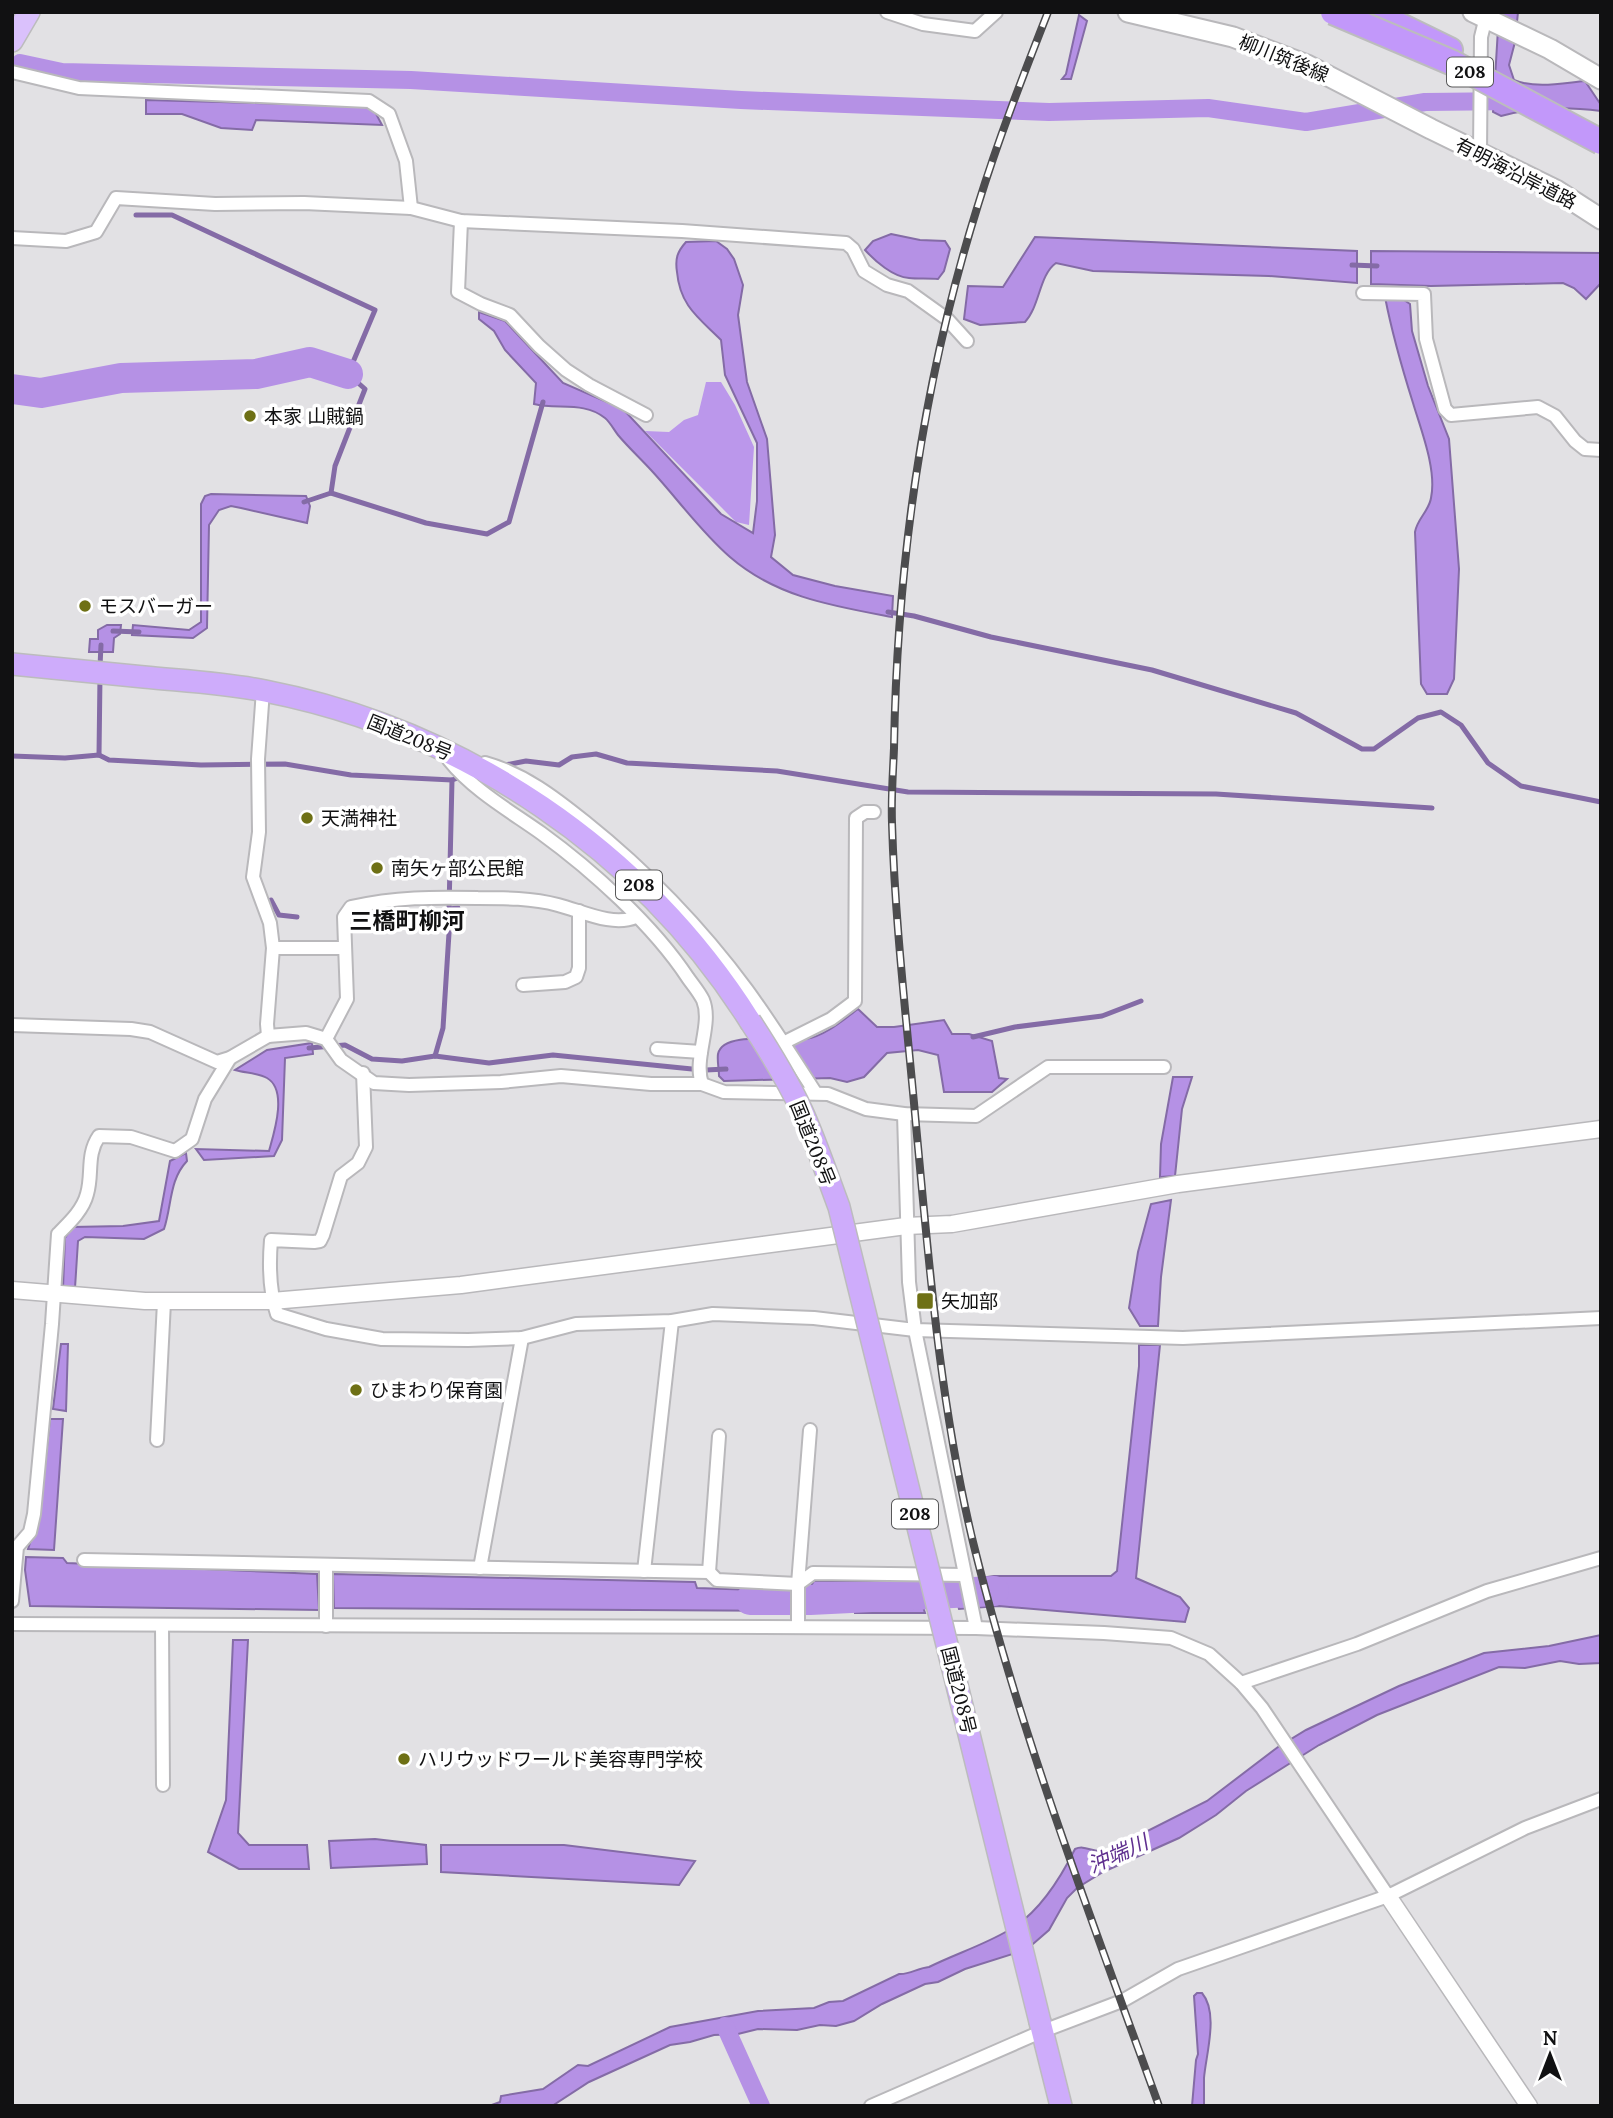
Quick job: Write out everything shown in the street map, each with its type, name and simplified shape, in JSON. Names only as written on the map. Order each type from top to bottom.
[{"type":"highway","name":"208","points":[[1333,12],[1453,63],[1601,142]]},
{"type":"highway","name":"208","points":[[1359,12],[1458,54],[1601,131]]},
{"type":"highway","points":[[1372,12],[1458,54]]},
{"type":"highway","name":"国道208号","points":[[12,664],[263,691],[369,719],[441,748],[499,779],[565,821],[616,863],[663,908],[701,950],[781,1071],[801,1109],[839,1208],[1061,2106]]},
{"type":"main road","points":[[12,41],[29,12]]},
{"type":"main road","name":"柳川筑後線","points":[[1134,14],[1233,37],[1307,65],[1431,129]]},
{"type":"main road","points":[[1482,14],[1601,79]]},
{"type":"main road","name":"有明海沿岸道路","points":[[1431,129],[1556,190],[1601,219]]},
{"type":"street","points":[[887,12],[923,24],[975,31],[996,12]]},
{"type":"street","points":[[1480,153],[1482,14]]},
{"type":"street","points":[[12,72],[79,88],[369,101],[389,114],[406,161],[411,208]]},
{"type":"street","points":[[12,239],[66,241],[96,232],[116,198],[215,204],[304,203],[411,208],[461,221],[682,231],[846,243],[853,249],[864,271],[887,285],[908,291],[947,319],[967,341]]},
{"type":"street","points":[[461,221],[458,292],[510,315],[566,370],[646,415]]},
{"type":"street","points":[[1363,293],[1424,294],[1426,339],[1445,409],[1451,415],[1538,407],[1555,416],[1585,449],[1601,450]]},
{"type":"street","points":[[263,691],[258,764],[259,832],[253,877],[270,923],[273,948],[268,1036]]},
{"type":"street","points":[[441,748],[521,776],[567,807],[645,874],[710,953],[745,988],[812,1087],[866,1109],[904,1114],[976,1116],[1048,1067],[1164,1067]]},
{"type":"street","points":[[441,748],[451,763],[478,788],[549,838],[606,886],[688,968],[705,1009],[699,1076],[702,1084]]},
{"type":"street","points":[[780,1038],[831,1019],[855,1001],[856,818],[865,812],[874,812]]},
{"type":"street","points":[[326,1039],[347,999],[344,917],[351,906],[405,897],[449,897],[539,901],[609,919],[627,921],[636,917]]},
{"type":"street","points":[[523,985],[565,982],[576,977],[579,968],[579,911]]},
{"type":"street","points":[[273,948],[345,948]]},
{"type":"street","points":[[12,1025],[150,1032],[217,1062],[230,1058],[268,1036],[306,1033],[326,1039],[341,1060],[374,1083],[409,1085],[501,1082],[561,1076],[651,1084],[702,1084],[724,1092],[775,1094],[812,1087]]},
{"type":"street","points":[[657,1049],[701,1052]]},
{"type":"street","points":[[12,1601],[16,1569],[15,1547],[30,1532],[34,1514],[58,1234],[74,1218],[87,1195],[91,1147],[99,1136],[131,1137],[175,1151],[191,1139],[205,1099],[230,1058]]},
{"type":"street","points":[[363,1073],[366,1147],[358,1163],[341,1176],[320,1241],[271,1240],[269,1261],[272,1301],[276,1314],[326,1329],[382,1339],[522,1338],[576,1324],[672,1321],[713,1314],[814,1318],[915,1330],[1183,1338],[1601,1318]]},
{"type":"street","points":[[904,1114],[906,1226],[915,1330],[975,1621]]},
{"type":"street","points":[[12,1290],[164,1302],[272,1301],[474,1284],[906,1226],[952,1224],[1178,1184],[1601,1129]]},
{"type":"street","points":[[158,1440],[164,1302]]},
{"type":"street","points":[[644,1571],[672,1321]]},
{"type":"street","points":[[480,1568],[522,1338]]},
{"type":"street","points":[[798,1627],[798,1584],[810,1430]]},
{"type":"street","points":[[709,1572],[719,1436]]},
{"type":"street","points":[[1241,1683],[1357,1644],[1487,1591],[1601,1558]]},
{"type":"street","points":[[83,1560],[709,1572],[717,1580],[798,1584],[813,1573],[965,1575]]},
{"type":"street","points":[[326,1566],[326,1625]]},
{"type":"street","points":[[12,1624],[798,1627],[975,1621],[1171,1638],[1209,1654],[1241,1683],[1262,1708],[1528,2106]]},
{"type":"street","points":[[162,1625],[163,1785]]},
{"type":"street","points":[[871,2106],[1041,2026],[1122,2001],[1178,1969],[1384,1891],[1525,1828],[1601,1799]]},
{"type":"shaded area","points":[[706,382],[721,382],[754,447],[749,525],[736,522],[645,431],[669,432],[684,420],[698,415]]},
{"type":"water","points":[[1499,12],[1518,12],[1509,65],[1514,80],[1540,85],[1585,81],[1601,105],[1601,111],[1551,109],[1501,116],[1493,112]]},
{"type":"water","points":[[1079,15],[1087,21],[1071,79],[1062,79],[1066,74]]},
{"type":"water","points":[[146,100],[362,106],[374,110],[382,125],[256,120],[252,130],[221,128],[182,114],[146,114]]},
{"type":"water","points":[[891,234],[920,240],[945,241],[950,249],[944,271],[938,279],[897,275],[865,250],[873,241]]},
{"type":"water","points":[[1035,237],[1357,251],[1357,283],[1269,276],[1093,271],[1056,263],[1046,275],[1034,308],[1025,322],[980,325],[964,319],[968,286],[1003,287]]},
{"type":"water","points":[[716,241],[727,249],[734,259],[743,285],[738,315],[747,382],[767,439],[775,535],[771,557],[793,575],[835,586],[893,596],[892,617],[806,598],[766,582],[748,571],[709,536],[605,418],[588,409],[534,404],[536,383],[505,350],[494,331],[479,319],[479,312],[505,321],[563,383],[623,409],[721,514],[753,533],[757,501],[757,443],[725,375],[721,340],[686,303],[677,272],[677,256],[686,242]]},
{"type":"water","points":[[1371,251],[1601,253],[1601,283],[1586,299],[1574,288],[1563,283],[1431,286],[1371,284]]},
{"type":"water","points":[[1385,297],[1401,298],[1410,304],[1412,331],[1428,386],[1449,439],[1459,569],[1454,679],[1447,694],[1427,694],[1421,684],[1415,532],[1430,503],[1432,475]]},
{"type":"water","points":[[205,496],[306,496],[310,506],[307,523],[231,506],[219,510],[209,525],[207,628],[193,638],[132,635],[133,625],[189,630],[201,622],[201,504]]},
{"type":"water","points":[[107,625],[121,625],[120,634],[114,638],[113,652],[89,652],[90,639],[98,639],[98,630]]},
{"type":"water","points":[[858,1009],[877,1027],[944,1020],[952,1034],[969,1034],[992,1041],[999,1078],[1007,1079],[992,1092],[944,1092],[938,1055],[918,1050],[887,1053],[864,1077],[847,1082],[830,1078],[724,1081],[719,1076],[718,1054],[722,1046],[743,1039],[806,1039],[834,1027]]},
{"type":"water","points":[[312,1043],[313,1054],[285,1058],[282,1140],[274,1156],[204,1160],[196,1149],[269,1151],[278,1112],[277,1092],[267,1078],[235,1070],[267,1050]]},
{"type":"water","points":[[1173,1077],[1192,1077],[1182,1109],[1175,1176],[1160,1177],[1161,1144]]},
{"type":"water","points":[[186,1153],[187,1161],[177,1176],[164,1229],[144,1239],[85,1237],[78,1241],[75,1288],[63,1288],[65,1238],[72,1227],[123,1226],[159,1221],[170,1161]]},
{"type":"water","points":[[1171,1200],[1158,1326],[1140,1326],[1129,1308],[1138,1252],[1151,1204]]},
{"type":"water","points":[[61,1344],[68,1344],[66,1411],[53,1409]]},
{"type":"water","points":[[1139,1345],[1160,1345],[1136,1578],[1180,1597],[1189,1608],[1185,1622],[999,1606],[959,1609],[952,1582],[994,1576],[1111,1576],[1117,1571]]},
{"type":"water","points":[[50,1419],[63,1419],[54,1550],[28,1549],[40,1513]]},
{"type":"water","points":[[26,1557],[63,1558],[67,1563],[317,1574],[319,1610],[30,1606]]},
{"type":"water","points":[[333,1574],[695,1582],[697,1588],[785,1591],[790,1595],[791,1611],[334,1608]]},
{"type":"water","points":[[814,1581],[915,1581],[925,1613],[855,1613],[855,1610],[807,1609],[807,1592]]},
{"type":"water","name":"沖端川","points":[[1601,1635],[1601,1663],[1560,1661],[1525,1668],[1499,1667],[1377,1715],[1319,1745],[1179,1838],[1103,1872],[1077,1888],[1067,1898],[1049,1930],[1019,1952],[965,1969],[938,1982],[925,1984],[882,2004],[854,2021],[836,2026],[820,2025],[797,2030],[758,2029],[670,2045],[589,2082],[552,2106],[489,2106],[500,2102],[501,2096],[543,2089],[578,2065],[588,2066],[670,2027],[758,2011],[814,2008],[829,2002],[843,2001],[899,1974],[929,1967],[990,1940],[1030,1915],[1048,1894],[1075,1849],[1108,1851],[1207,1801],[1278,1747],[1306,1730],[1399,1686],[1484,1653],[1549,1646]]},
{"type":"water","points":[[233,1640],[248,1640],[238,1833],[249,1845],[307,1845],[309,1869],[239,1869],[208,1852],[226,1800]]},
{"type":"water","points":[[375,1839],[426,1845],[427,1864],[331,1868],[329,1841]]},
{"type":"water","points":[[441,1845],[564,1845],[695,1861],[679,1885],[441,1872]]},
{"type":"water","points":[[1202,1993],[1207,2001],[1211,2022],[1204,2078],[1204,2106],[1192,2106],[1198,2054],[1194,1996]]},
{"type":"waterway","points":[[20,63],[62,72],[411,80],[741,100],[1049,112],[1208,108],[1306,122],[1425,102],[1517,101]]},
{"type":"waterway","points":[[136,215],[172,215],[375,310],[348,374],[365,389],[335,466],[331,493],[304,502]]},
{"type":"waterway","points":[[1352,265],[1377,266]]},
{"type":"waterway","points":[[12,389],[41,393],[121,378],[256,374],[310,362],[348,374]]},
{"type":"waterway","points":[[331,493],[426,523],[487,534],[509,522],[543,402]]},
{"type":"waterway","points":[[888,612],[914,616],[991,637],[1152,670],[1296,713],[1362,749],[1374,749],[1418,718],[1441,712],[1461,725],[1488,763],[1521,786],[1601,802]]},
{"type":"waterway","points":[[113,631],[139,632]]},
{"type":"waterway","points":[[100,666],[101,645]]},
{"type":"waterway","points":[[99,755],[100,676]]},
{"type":"waterway","points":[[500,766],[526,761],[559,765],[572,757],[596,754],[627,763],[777,771],[908,792],[1216,794],[1432,808]]},
{"type":"waterway","points":[[12,756],[65,758],[99,755],[109,760],[201,765],[285,764],[351,775],[452,780],[464,776]]},
{"type":"waterway","points":[[449,909],[452,780]]},
{"type":"waterway","points":[[271,900],[279,915],[297,917]]},
{"type":"waterway","points":[[438,914],[458,908]]},
{"type":"waterway","points":[[419,912],[438,914],[449,933],[443,1028],[435,1056]]},
{"type":"waterway","points":[[973,1037],[1015,1027],[1102,1016],[1141,1001]]},
{"type":"waterway","points":[[309,1048],[345,1045],[372,1059],[402,1061],[435,1056],[489,1063],[553,1055],[692,1069]]},
{"type":"waterway","points":[[706,1070],[726,1069]]},
{"type":"waterway","points":[[750,1600],[810,1600],[994,1591]]},
{"type":"waterway","points":[[725,2026],[761,2106]]},
{"type":"railway","points":[[1048,12],[1002,132],[978,205],[942,338],[928,405],[907,542],[901,611],[892,795],[894,861],[931,1282],[952,1439],[973,1542],[1012,1685],[1035,1756],[1159,2106]]},
{"type":"place","name":"本家 山賊鍋","points":[[250,416]]},
{"type":"place","name":"モスバーガー","points":[[85,606]]},
{"type":"place","name":"天満神社","points":[[307,818]]},
{"type":"place","name":"南矢ヶ部公民館","points":[[377,868]]},
{"type":"place","name":"矢加部","points":[[925,1301]]},
{"type":"place","name":"ひまわり保育園","points":[[356,1390]]},
{"type":"place","name":"ハリウッドワールド美容専門学校","points":[[404,1759]]},
{"type":"district","name":"三橋町柳河","points":[[407,921]]}]
